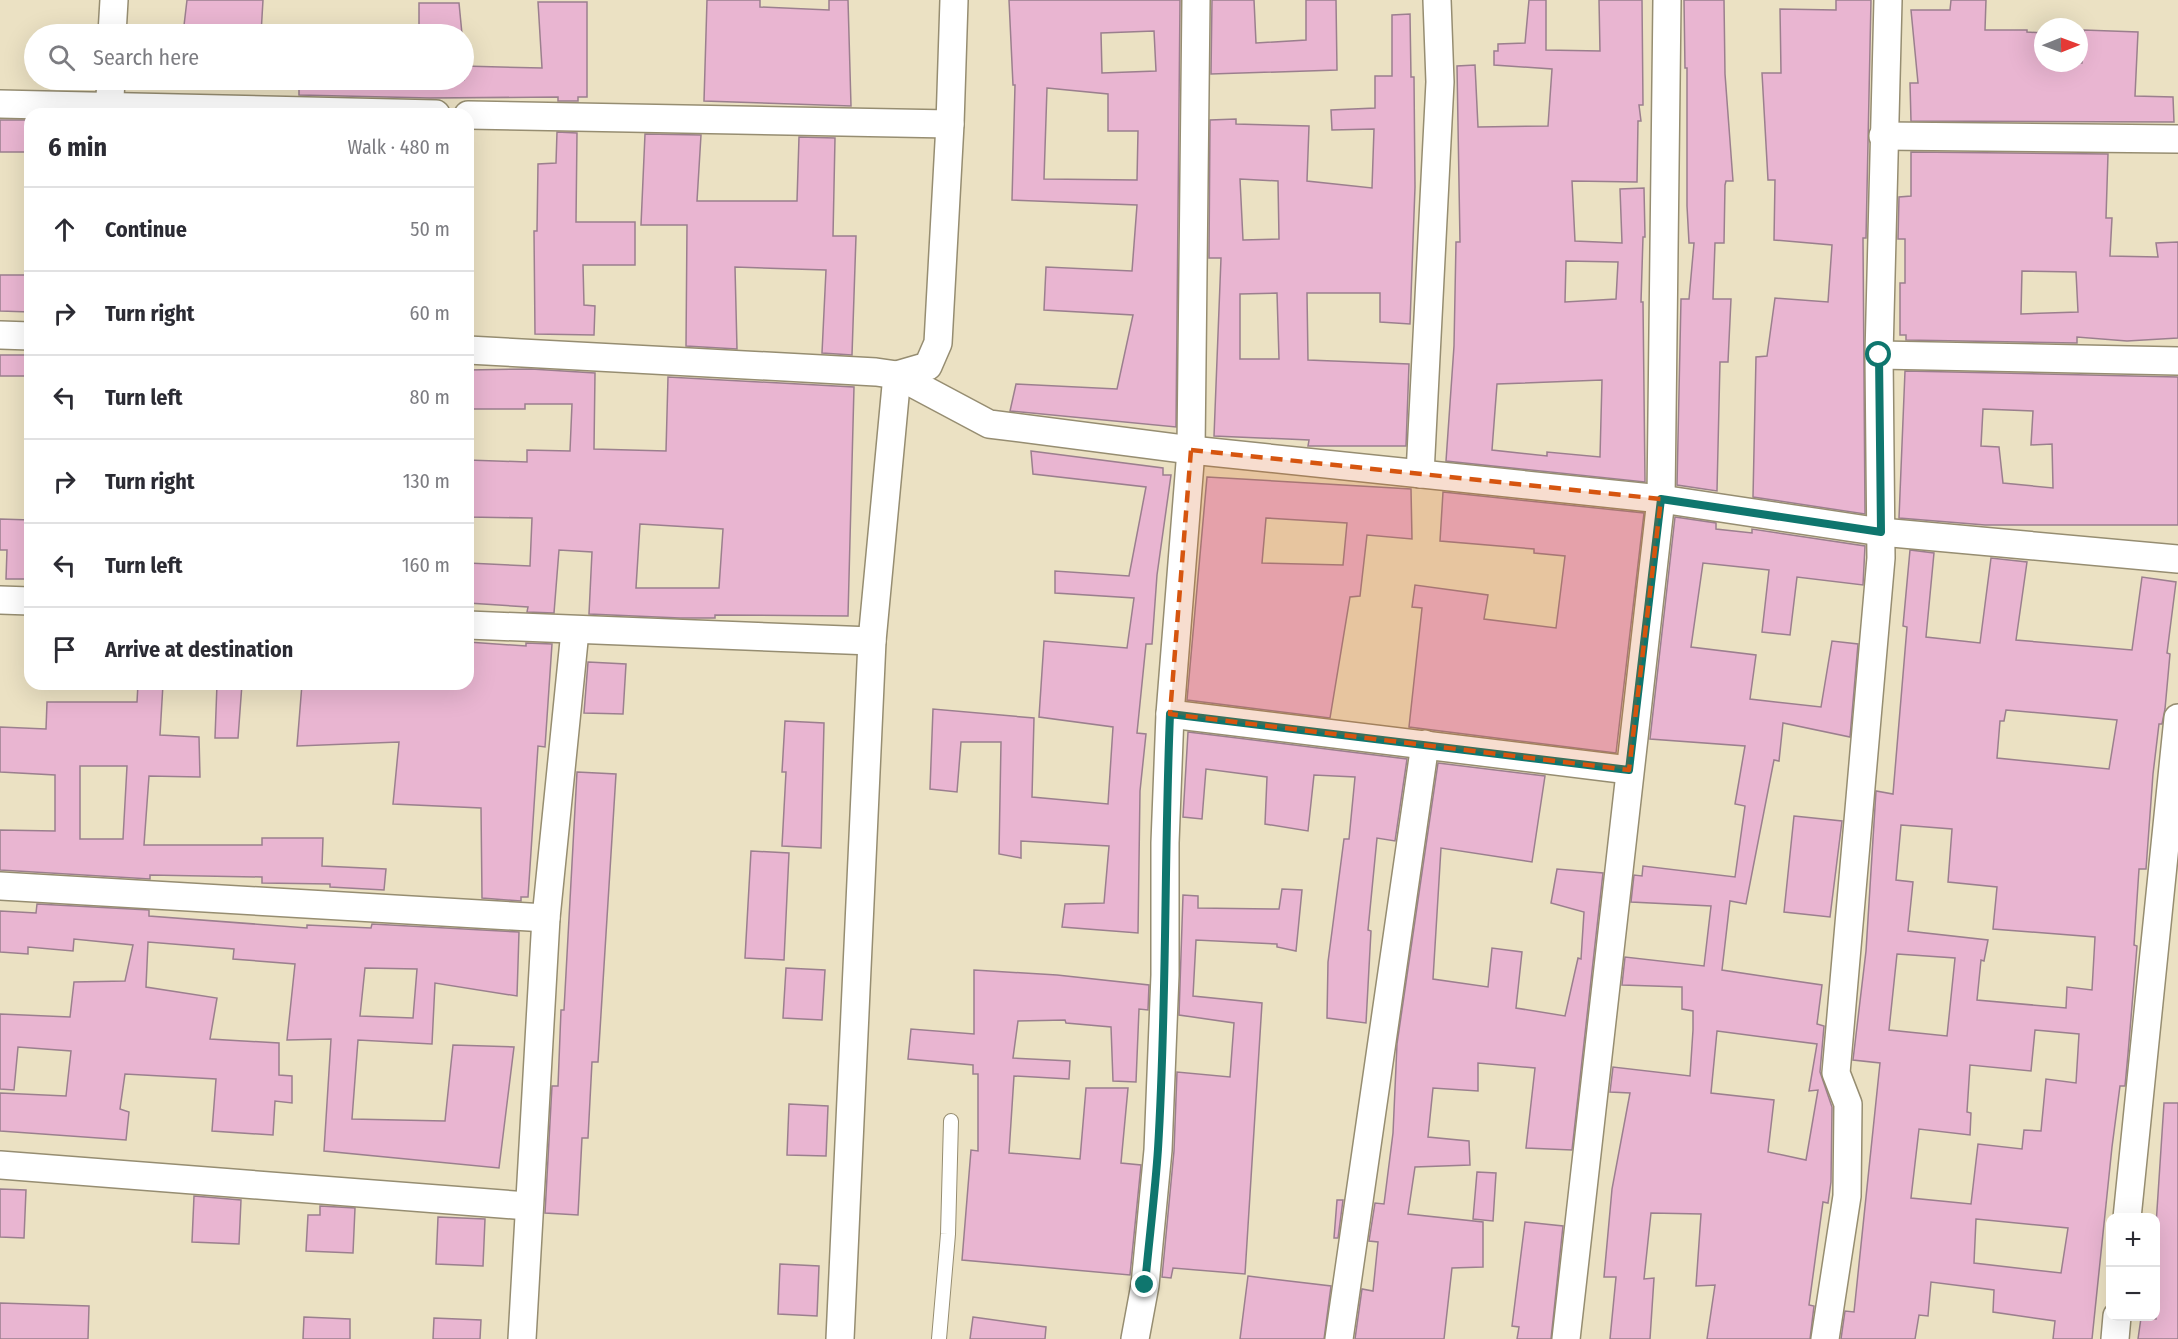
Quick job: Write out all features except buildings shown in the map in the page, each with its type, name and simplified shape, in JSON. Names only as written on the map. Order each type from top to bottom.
[{"type":"street","points":[[113,24],[114,0]]},
{"type":"street","points":[[474,350],[897,375],[928,366],[938,343],[954,0]]},
{"type":"street","points":[[1135,1339],[1145,1285],[1158,1150],[1165,975],[1165,843],[1170,714],[1191,450],[1196,0]]},
{"type":"street","points":[[1420,474],[1440,82],[1437,0]]},
{"type":"street","points":[[1566,1339],[1661,499],[1667,0]]},
{"type":"street","points":[[1825,1339],[1847,1196],[1848,1104],[1836,1073],[1881,558],[1879,355],[1888,0]]},
{"type":"street","points":[[109,108],[110,90]]},
{"type":"street","points":[[0,104],[62,108]]},
{"type":"street","points":[[474,115],[950,124]]},
{"type":"street","points":[[1883,136],[2178,139]]},
{"type":"street","points":[[0,335],[24,336]]},
{"type":"street","points":[[1879,355],[2178,361]]},
{"type":"street","points":[[897,375],[989,424],[1191,450],[1661,499],[1881,532],[2178,559]]},
{"type":"street","points":[[840,1339],[872,641],[897,375]]},
{"type":"street","points":[[0,600],[24,602]]},
{"type":"street","points":[[474,625],[872,641]]},
{"type":"street","points":[[522,1339],[546,918],[575,631]]},
{"type":"street","points":[[1170,714],[1629,770]]},
{"type":"street","points":[[2128,1213],[2178,718]]},
{"type":"street","points":[[1339,1339],[1425,744]]},
{"type":"street","points":[[0,886],[546,918]]},
{"type":"street","points":[[0,1165],[528,1206]]},
{"type":"street","points":[[2115,1339],[2117,1321]]},
{"type":"lane","points":[[939,1339],[948,1234],[951,1120]]},
{"type":"highlighted area","points":[[1191,450],[1661,499],[1629,770],[1170,714]]},
{"type":"route","points":[[1145,1285],[1158,1150],[1165,975],[1165,843],[1170,714],[1629,770],[1661,499],[1881,532],[1879,355]]}]
